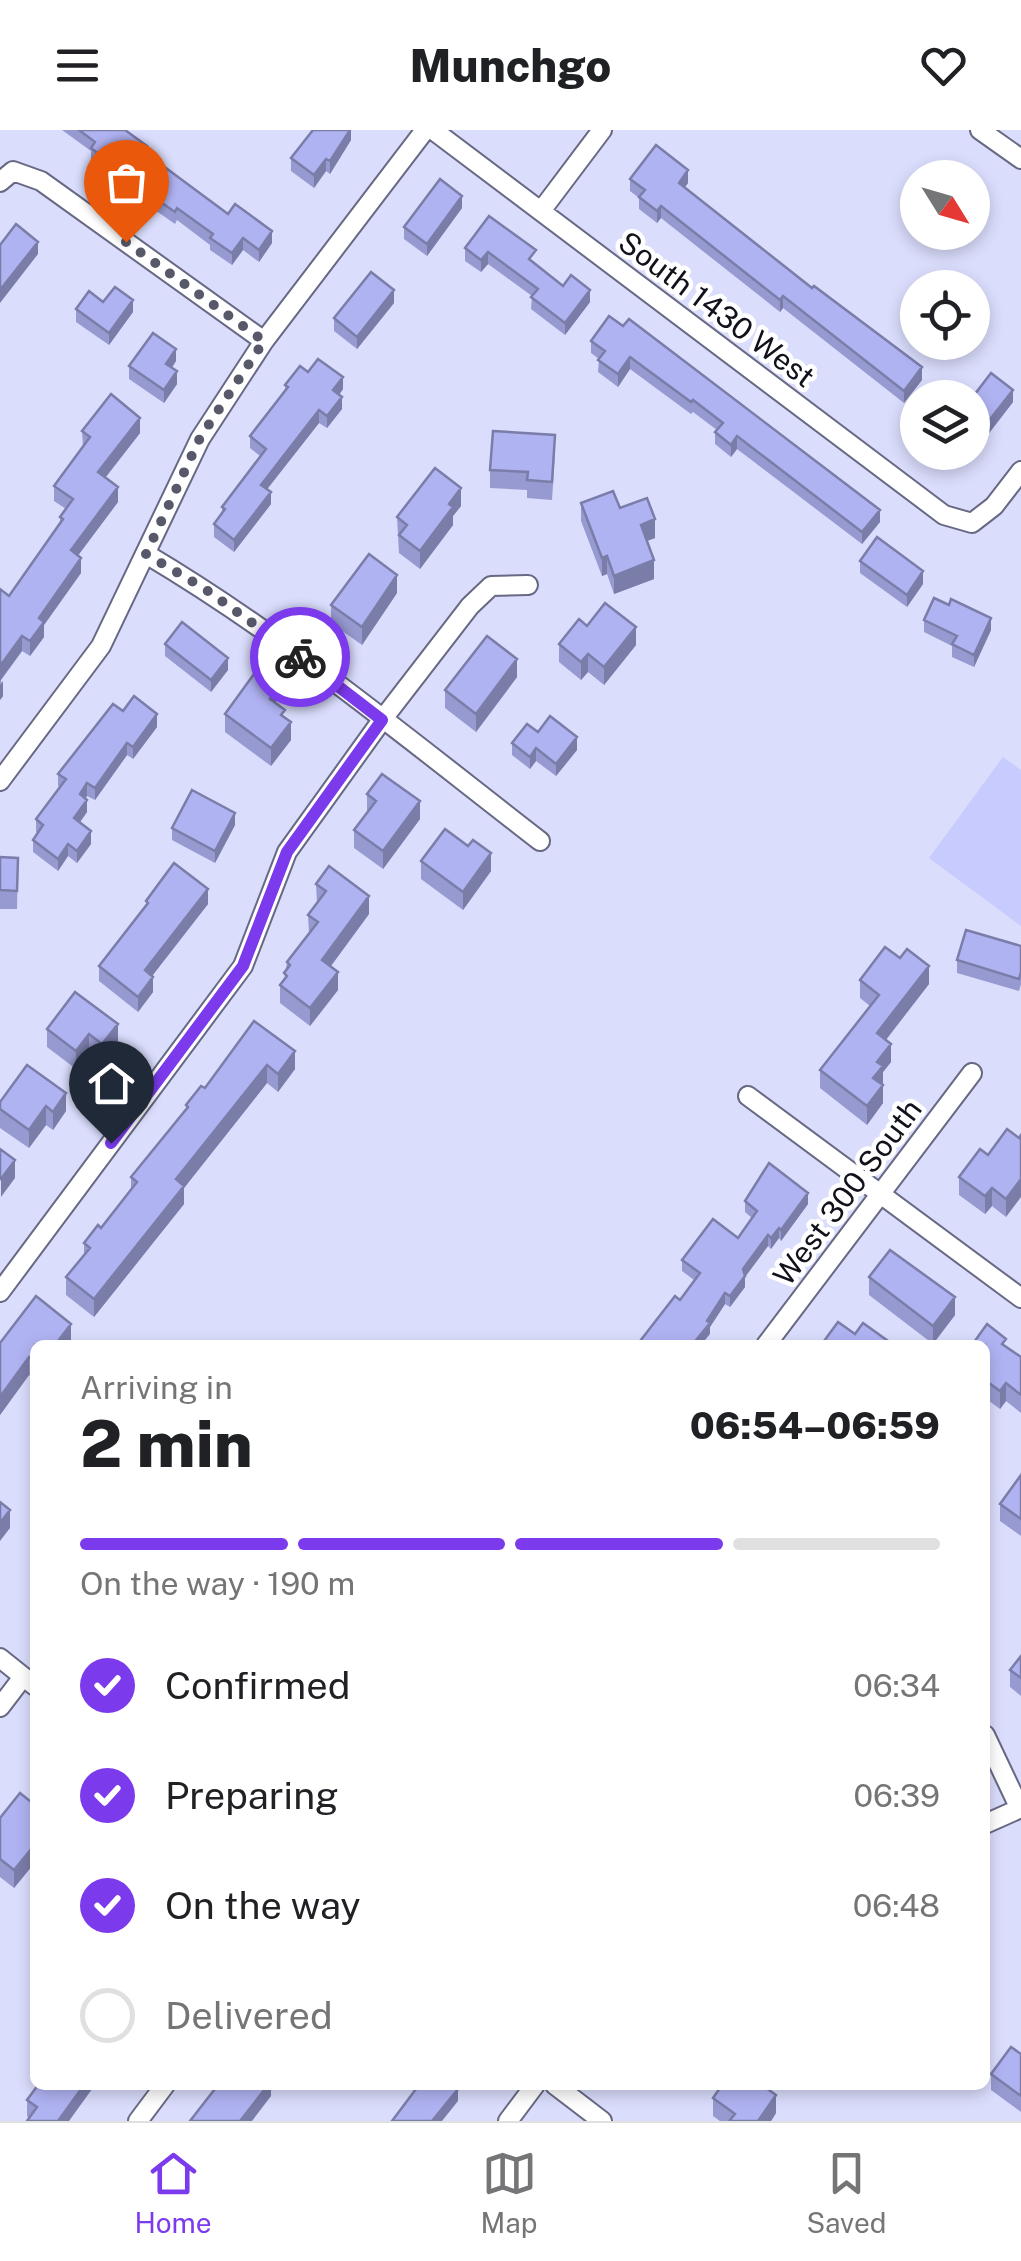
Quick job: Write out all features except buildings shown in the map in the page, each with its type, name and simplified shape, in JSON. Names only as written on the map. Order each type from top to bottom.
[{"type":"street","points":[[0,781],[101,646],[200,438],[264,341],[425,130]]},
{"type":"street","name":"South 1430 West","points":[[433,130],[944,515],[972,523],[994,506],[1021,470]]},
{"type":"street","points":[[541,211],[602,130]]},
{"type":"street","points":[[980,130],[1021,159]]},
{"type":"street","points":[[6,176],[41,181],[264,341]]},
{"type":"street","points":[[146,554],[205,589],[540,841]]},
{"type":"street","points":[[0,1292],[243,966],[287,852],[382,720],[470,606],[491,586],[528,585]]},
{"type":"street","name":"West 300 South","points":[[770,1340],[972,1073]]},
{"type":"street","points":[[748,1096],[1021,1298]]},
{"type":"street","points":[[0,1658],[29,1681],[0,1707]]},
{"type":"street","points":[[990,1745],[1020,1808],[990,1822]]},
{"type":"street","points":[[138,2121],[161,2090]]},
{"type":"street","points":[[508,2121],[531,2090]]},
{"type":"street","points":[[562,2090],[602,2121]]},
{"type":"shaded area","points":[[1003,757],[1021,770],[1021,926],[929,858]]},
{"type":"way so far","points":[[126,242],[264,341],[200,438],[146,554],[205,589],[300,657]]},
{"type":"route","points":[[111,1143],[243,966],[287,852],[382,720],[300,657]]}]
